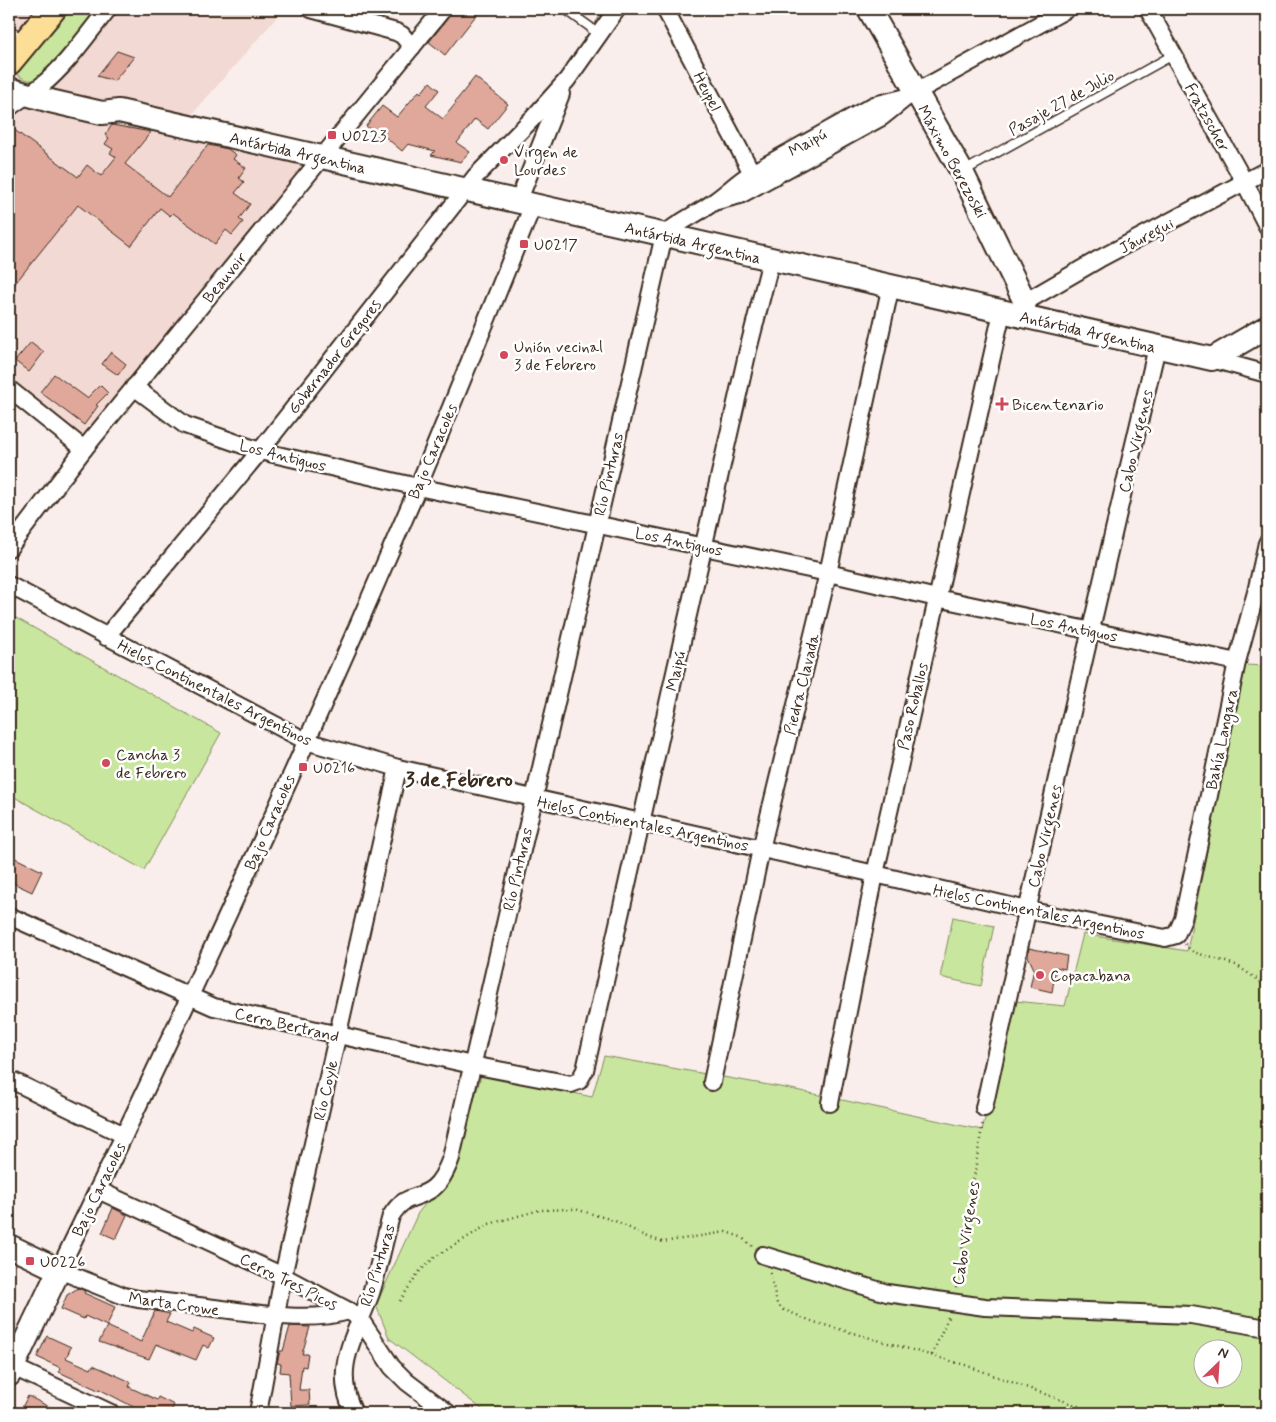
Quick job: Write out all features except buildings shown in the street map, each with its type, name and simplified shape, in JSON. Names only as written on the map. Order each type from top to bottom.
[{"type":"main road","points":[[10,53],[36,9]]},
{"type":"main road","points":[[10,53],[53,9]]},
{"type":"street","points":[[9,108],[26,90],[65,62],[108,9]]},
{"type":"street","points":[[310,9],[396,32],[402,35],[412,47]]},
{"type":"street","name":"Beauvoir","points":[[9,548],[134,387],[444,9]]},
{"type":"street","name":"Gobernador Gregores","points":[[106,637],[260,451],[465,190],[567,80],[617,9]]},
{"type":"street","name":"Heupel","points":[[665,9],[752,173]]},
{"type":"street","name":"Máximo Berezoski","points":[[869,9],[911,94],[962,172],[1016,310]]},
{"type":"street","name":"Maipú","points":[[715,202],[748,191],[882,117],[911,94],[1067,9]]},
{"type":"street","name":"Fratzscher","points":[[1148,9],[1267,226]]},
{"type":"street","name":"Antártida Argentina","points":[[10,53],[16,80],[26,90],[108,103],[118,111],[324,156],[770,260],[1016,310],[1267,374]]},
{"type":"street","name":"Gobernador Gregores","points":[[526,204],[546,129],[567,80]]},
{"type":"street","name":"Maipú","points":[[664,235],[673,226],[715,202],[738,181],[752,173],[874,105],[911,94]]},
{"type":"street","name":"Jáuregui","points":[[1016,310],[1108,255],[1267,170]]},
{"type":"street","name":"Bajo Caracoles","points":[[10,1369],[189,998],[306,741],[418,487],[526,204]]},
{"type":"street","name":"Río Pinturas","points":[[354,1413],[345,1392],[347,1353],[354,1315],[371,1294],[391,1216],[397,1206],[407,1199],[432,1188],[443,1177],[451,1158],[664,235]]},
{"type":"street","name":"Maipú","points":[[579,1081],[585,1070],[770,260]]},
{"type":"street","name":"Piedra Clavada","points":[[712,1082],[761,849],[828,573],[891,285]]},
{"type":"street","name":"Paso Roballos","points":[[830,1103],[875,874],[937,598],[1016,310]]},
{"type":"street","points":[[1212,359],[1267,327]]},
{"type":"street","name":"Cabo Virgenes","points":[[984,1108],[1090,631],[1157,347]]},
{"type":"street","name":"Los Antiguos","points":[[134,387],[185,425],[260,451],[418,487],[704,546],[1237,662]]},
{"type":"street","points":[[9,389],[84,449]]},
{"type":"street","name":"Bahía Langara","points":[[1176,935],[1183,919],[1237,662],[1262,594],[1267,543]]},
{"type":"street","name":"Hielos Continentales Argentinos","points":[[9,585],[306,741],[398,768],[875,874],[1027,910],[1165,938],[1176,935]]},
{"type":"street","name":"Río Coyle","points":[[258,1413],[274,1316],[398,768]]},
{"type":"street","name":"Cerro Bertrand","points":[[9,916],[189,998],[214,1007],[472,1064],[571,1084],[579,1081]]},
{"type":"street","points":[[9,1079],[124,1134]]},
{"type":"street","name":"Cerro Tres Picos","points":[[98,1190],[283,1276],[354,1315],[392,1367],[432,1408],[448,1413]]},
{"type":"street","name":"Marta Crowe","points":[[9,1246],[59,1270],[124,1296],[274,1316],[354,1315]]},
{"type":"street","points":[[763,1255],[887,1292],[954,1303],[985,1307],[1191,1315],[1267,1328]]},
{"type":"street","points":[[10,1369],[111,1413]]},
{"type":"lane","points":[[566,9],[590,27],[598,38]]},
{"type":"lane","name":"Pasaje 27 de Julio","points":[[962,172],[1173,55]]},
{"type":"path","points":[[1176,935],[1193,952],[1236,965],[1267,986]]},
{"type":"path","name":"Cabo Virgenes","points":[[932,1355],[954,1303],[982,1131],[984,1108]]},
{"type":"path","points":[[400,1301],[418,1272],[435,1257],[489,1224],[540,1210],[575,1209],[613,1220],[663,1242],[726,1232],[741,1237],[763,1255],[771,1275],[777,1302],[782,1309],[814,1322],[965,1364],[1096,1413]]},
{"type":"shaded area","points":[[9,9],[284,9],[182,126],[324,156],[84,449],[9,389]]},
{"type":"green space","points":[[59,9],[99,9],[44,76],[35,80],[22,78],[12,68]]},
{"type":"green space","name":"Cancha 3 de Febrero","points":[[9,614],[221,733],[144,870],[9,794]]},
{"type":"green space","points":[[1244,665],[1267,666],[1267,1413],[487,1413],[389,1338],[376,1305],[418,1213],[452,1171],[482,1073],[592,1097],[604,1056],[791,1089],[982,1130],[1015,1001],[1065,1006],[1083,934],[1187,951]]},
{"type":"green space","points":[[953,917],[994,926],[981,986],[940,977]]},
{"type":"place","name":"U0223","points":[[332,135]]},
{"type":"place","name":"Virgen de Lourdes","points":[[504,160]]},
{"type":"place","name":"U0217","points":[[524,244]]},
{"type":"place","name":"Unión vecinal 3 de Febrero","points":[[504,355]]},
{"type":"place","name":"Bicentenario","points":[[1002,404]]},
{"type":"place","name":"Cancha 3 de Febrero","points":[[106,763]]},
{"type":"place","name":"U0216","points":[[303,767]]},
{"type":"place","name":"Copacabana","points":[[1040,975]]},
{"type":"place","name":"U0226","points":[[30,1261]]},
{"type":"district","name":"3 de Febrero","points":[[459,779]]}]
